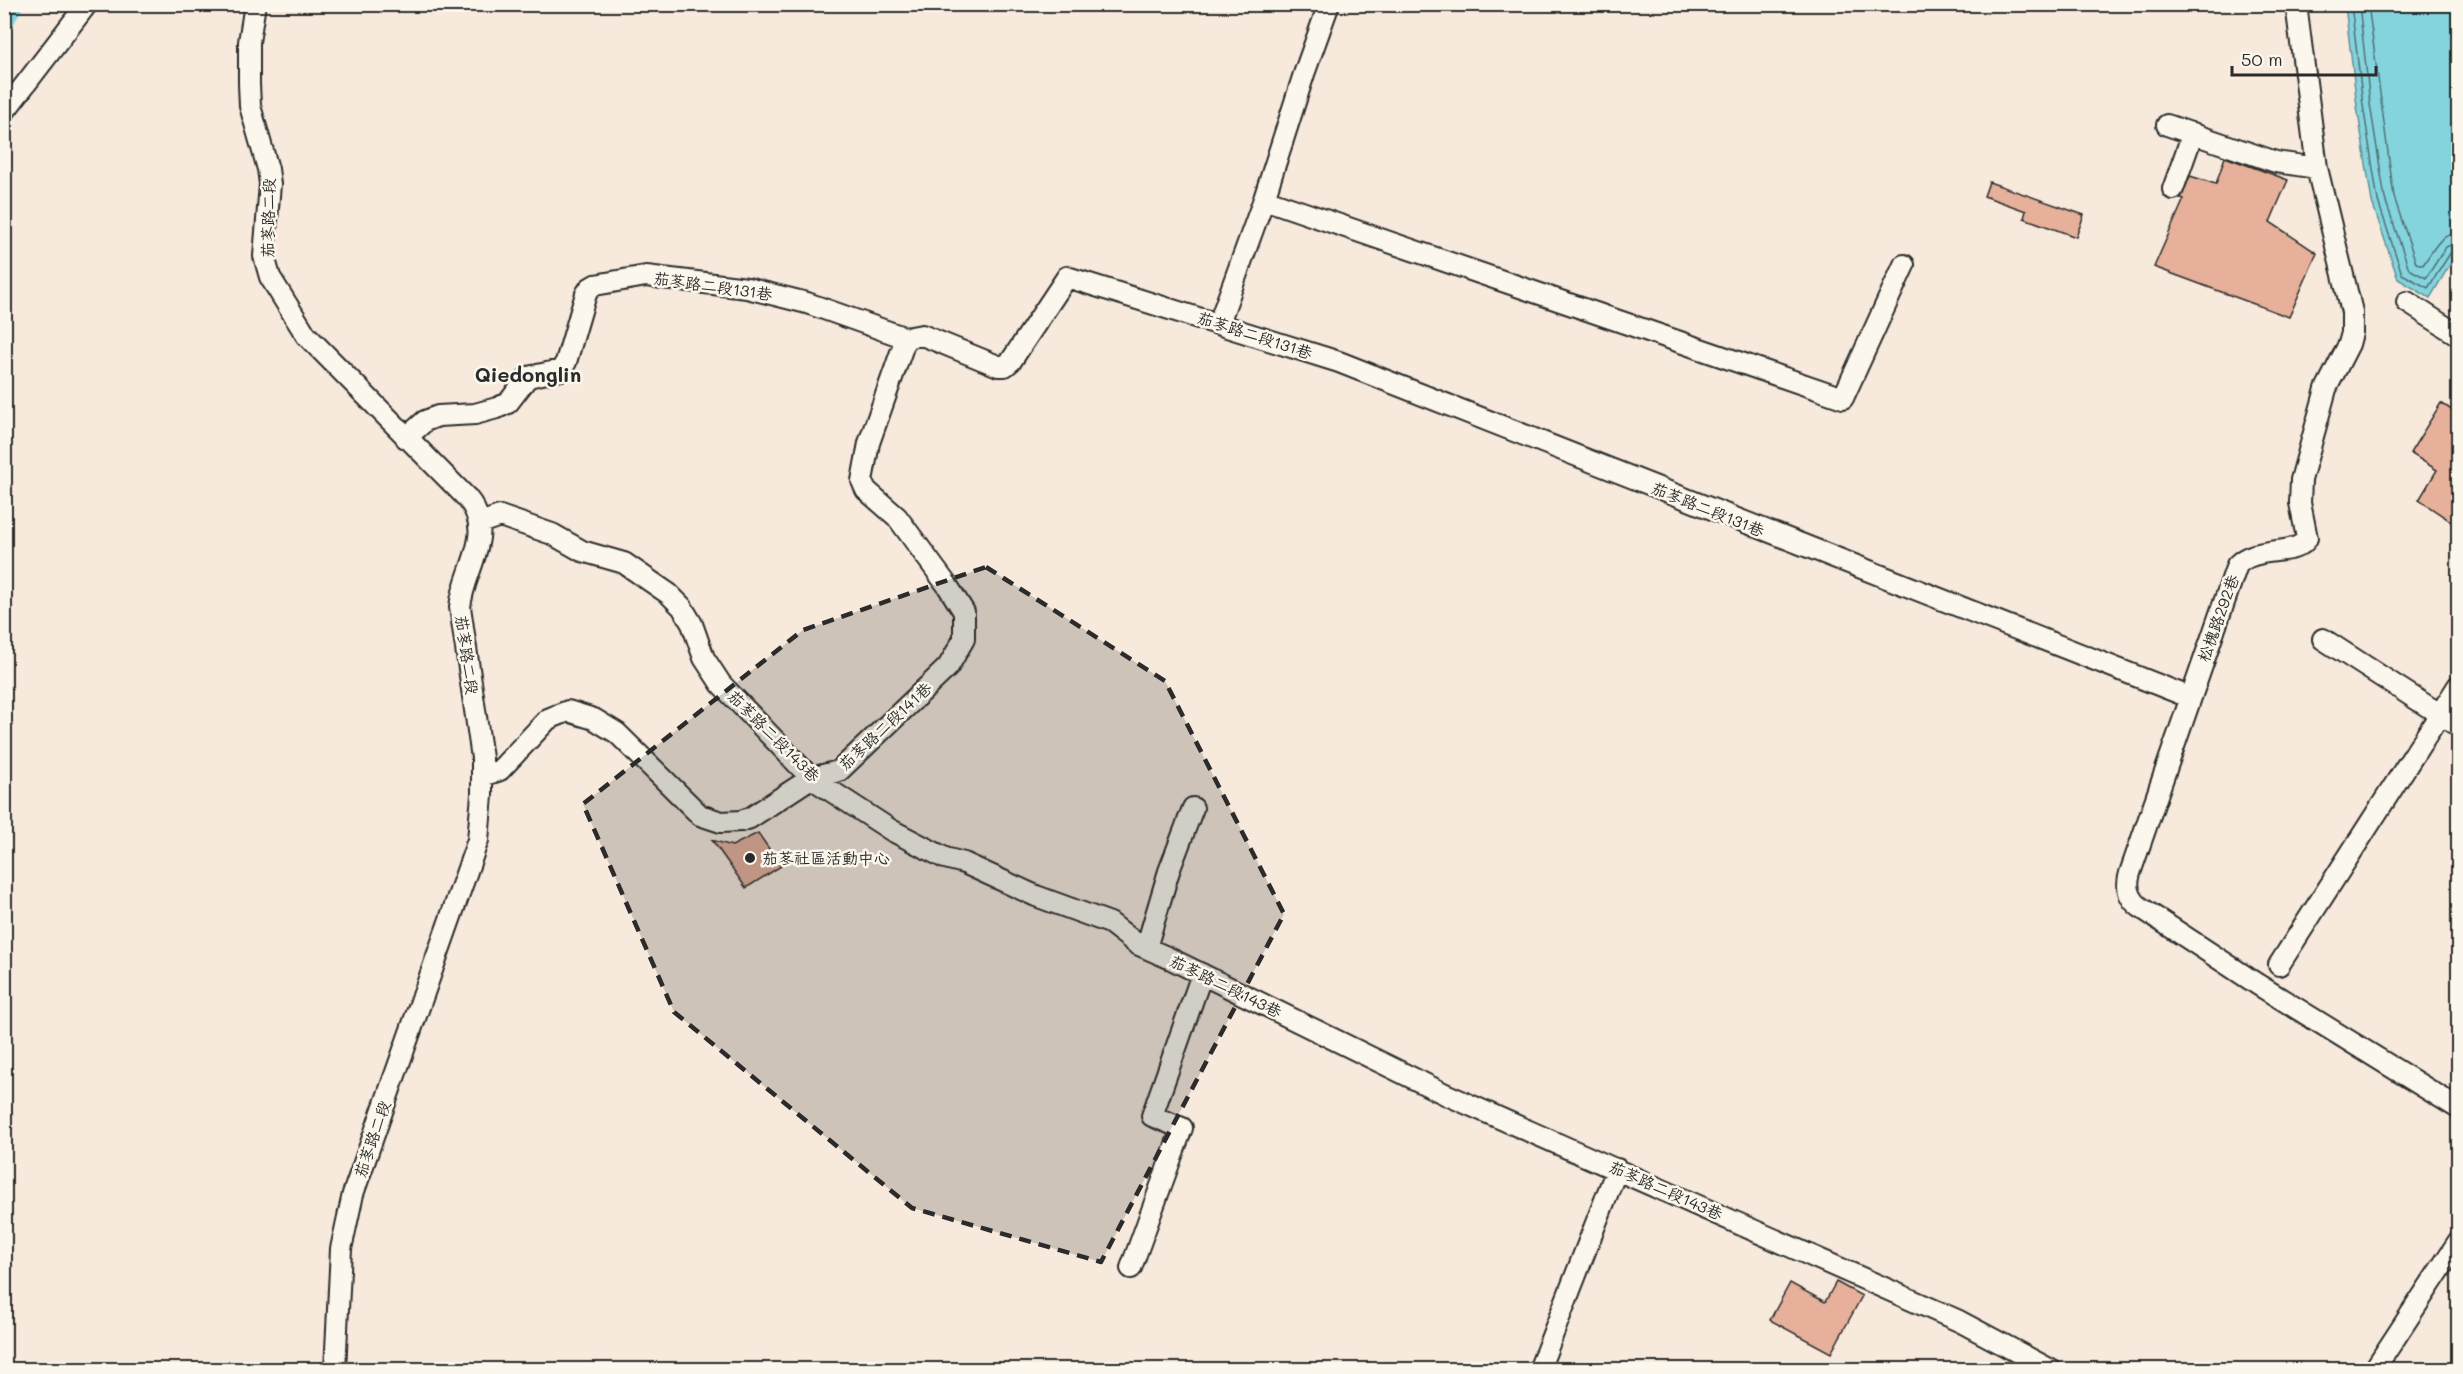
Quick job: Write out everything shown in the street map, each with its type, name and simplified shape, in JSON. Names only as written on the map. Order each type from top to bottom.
[{"type":"street","points":[[4,112],[87,4]]},
{"type":"street","name":"茄苳路二段","points":[[255,4],[249,42],[250,106],[268,169],[270,184],[264,256],[275,287],[306,335],[467,498],[478,514],[480,523],[479,544],[462,588],[460,607],[482,758],[478,840],[362,1166],[346,1222],[338,1279],[335,1370]]},
{"type":"street","points":[[1219,323],[1264,199],[1329,4]]},
{"type":"street","name":"松槐路292巷","points":[[2296,4],[2317,168],[2353,322],[2349,344],[2326,389],[2301,480],[2300,503],[2307,538],[2305,542],[2288,550],[2247,556],[2237,565],[2189,697],[2128,879],[2132,898],[2140,907],[2257,984],[2458,1108]]},
{"type":"street","points":[[2167,125],[2276,162],[2317,168]]},
{"type":"street","points":[[2173,189],[2193,133]]},
{"type":"street","points":[[1264,199],[1843,398],[1904,265]]},
{"type":"street","name":"茄苳路二段131巷","points":[[406,438],[425,421],[438,416],[475,414],[497,408],[508,403],[528,377],[561,370],[567,362],[586,294],[596,285],[646,276],[747,288],[807,303],[906,338],[922,335],[998,366],[1005,366],[1011,362],[1067,277],[1339,362],[2189,697]]},
{"type":"street","points":[[2407,302],[2458,335]]},
{"type":"street","name":"茄苳路二段141巷","points":[[482,776],[500,770],[548,719],[568,711],[594,719],[617,733],[691,808],[710,819],[731,822],[750,818],[811,778],[839,771],[948,667],[964,639],[965,619],[958,603],[897,517],[866,490],[862,481],[869,443],[906,338]]},
{"type":"street","name":"茄苳路二段143巷","points":[[480,523],[500,516],[552,534],[582,551],[624,563],[669,594],[687,615],[704,658],[721,684],[811,778],[891,830],[945,858],[964,863],[1036,896],[1110,923],[1128,939],[1445,1094],[1959,1321],[2051,1370]]},
{"type":"street","points":[[2323,639],[2458,726]]},
{"type":"street","points":[[2279,965],[2458,686]]},
{"type":"street","points":[[1146,948],[1169,872],[1192,808]]},
{"type":"street","points":[[1131,1268],[1182,1128],[1152,1116],[1203,974]]},
{"type":"street","points":[[1539,1370],[1617,1168]]},
{"type":"street","points":[[2374,1370],[2458,1242]]},
{"type":"highlighted area","points":[[986,567],[1165,681],[1284,914],[1101,1262],[912,1208],[674,1012],[583,804],[803,630]]},
{"type":"water","points":[[2345,5],[2458,5],[2458,251],[2430,298],[2398,279],[2372,202],[2357,106]]},
{"type":"building","points":[[2225,157],[2288,180],[2270,222],[2317,253],[2289,317],[2154,267],[2184,199],[2181,198],[2190,176],[2216,184]]},
{"type":"building","points":[[1989,182],[2084,215],[2076,237],[2024,218],[2026,211],[1984,196]]},
{"type":"building","points":[[2441,403],[2458,414],[2458,526],[2419,500],[2437,470],[2410,453]]},
{"type":"building","name":"茄苳社區活動中心","points":[[758,833],[781,866],[746,888],[712,840],[732,846]]},
{"type":"building","points":[[1836,1282],[1862,1296],[1831,1353],[1770,1320],[1790,1283],[1825,1302]]},
{"type":"waterway","points":[[4,21],[13,4]]},
{"type":"place","name":"茄苳社區活動中心","points":[[750,858]]},
{"type":"district","name":"Qiedonglin","points":[[528,375]]}]
